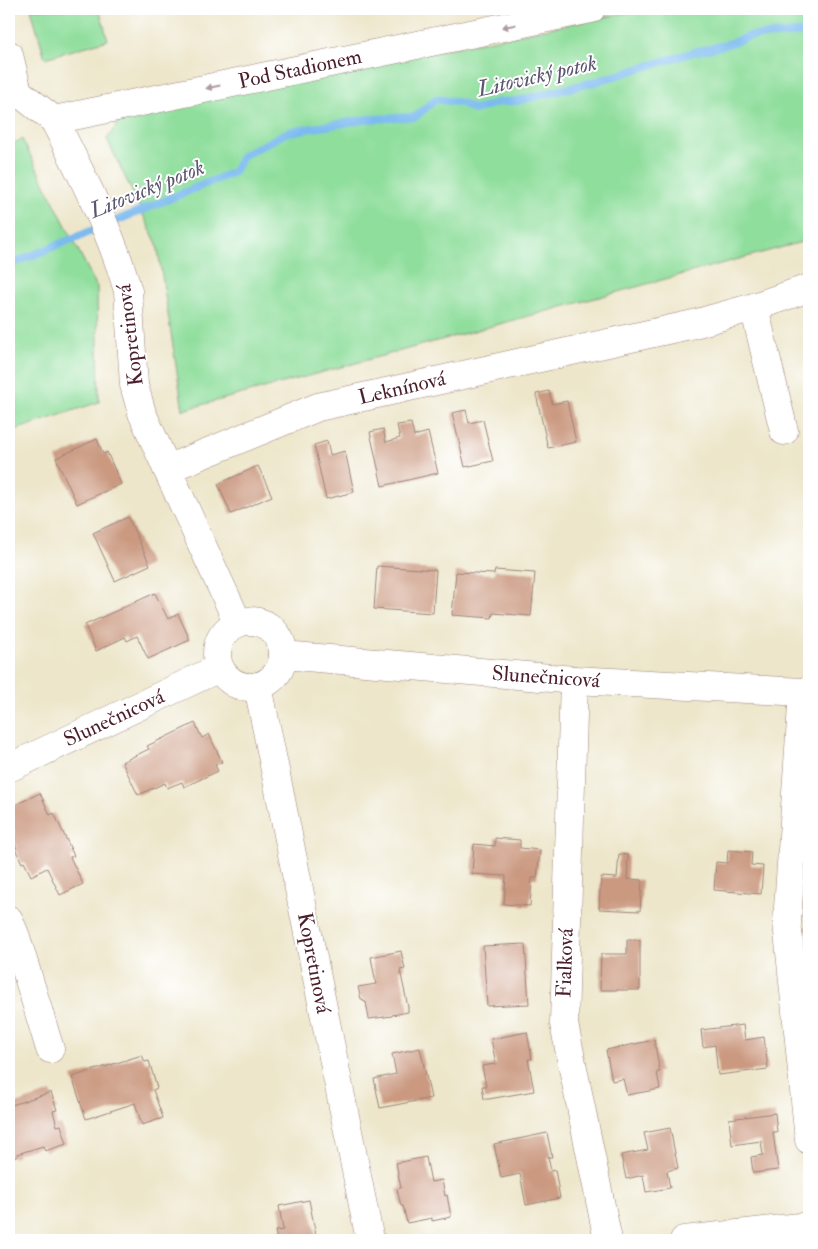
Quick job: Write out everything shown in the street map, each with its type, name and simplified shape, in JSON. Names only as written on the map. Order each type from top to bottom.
[{"type":"street","name":"Pod Stadionem","points":[[54,120],[591,9]]},
{"type":"street","points":[[9,55],[18,92],[54,120]]},
{"type":"street","name":"Kopretinová","points":[[54,120],[88,188],[118,259],[128,291],[134,385],[142,413],[166,469]]},
{"type":"street","name":"Leknínová","points":[[166,469],[318,407],[694,324],[754,307],[809,288]]},
{"type":"street","points":[[754,307],[784,431]]},
{"type":"street","points":[[166,469],[238,622]]},
{"type":"street","points":[[244,621],[257,621],[270,627],[278,636],[283,649],[283,655],[277,674],[267,683],[258,686],[242,687],[230,681],[219,668],[216,659],[217,646],[222,634],[232,625],[244,621]]},
{"type":"street","name":"Slunečnicová","points":[[283,655],[574,680],[806,691]]},
{"type":"street","name":"Slunečnicová","points":[[9,768],[219,668]]},
{"type":"street","name":"Fialková","points":[[574,680],[564,1024],[608,1240]]},
{"type":"street","name":"Kopretinová","points":[[258,686],[370,1240]]},
{"type":"street","points":[[806,691],[787,922],[809,1140]]},
{"type":"street","points":[[9,920],[16,937],[50,1049]]},
{"type":"street","points":[[684,1240],[809,1226]]},
{"type":"green space","points":[[31,9],[99,9],[108,40],[45,58]]},
{"type":"green space","points":[[645,9],[809,9],[809,240],[183,410],[157,244],[107,139],[124,114]]},
{"type":"green space","points":[[22,139],[97,287],[99,402],[9,432],[9,146]]},
{"type":"building","points":[[549,391],[552,404],[567,401],[576,442],[548,448],[536,394]]},
{"type":"building","points":[[466,410],[469,423],[483,420],[493,461],[465,467],[452,413]]},
{"type":"building","points":[[411,423],[414,436],[428,432],[438,473],[382,486],[370,432],[383,429],[386,442],[400,438],[397,425]]},
{"type":"building","points":[[97,439],[103,454],[107,452],[121,484],[77,504],[56,458]]},
{"type":"building","points":[[327,441],[330,455],[345,451],[354,492],[326,499],[314,445]]},
{"type":"building","points":[[258,466],[272,496],[231,514],[218,484]]},
{"type":"building","points":[[128,517],[150,565],[115,581],[93,533]]},
{"type":"building","points":[[377,566],[436,570],[433,613],[374,609]]},
{"type":"building","points":[[495,570],[535,573],[531,616],[493,613],[492,618],[452,615],[456,572],[494,574]]},
{"type":"building","points":[[155,593],[168,619],[178,614],[190,640],[148,659],[137,636],[127,641],[125,637],[96,651],[85,625]]},
{"type":"building","points":[[195,723],[202,738],[209,734],[222,762],[215,765],[218,771],[184,787],[182,782],[167,788],[165,783],[138,795],[122,762],[149,749],[147,746]]},
{"type":"building","points":[[40,793],[50,815],[54,813],[74,856],[70,857],[83,884],[60,895],[47,868],[31,876],[15,849],[17,848],[11,834],[15,832],[9,818],[9,808]]},
{"type":"building","points":[[495,838],[520,840],[520,848],[540,850],[537,878],[532,878],[530,906],[504,904],[506,876],[472,874],[474,844],[495,846]]},
{"type":"building","points":[[728,850],[752,852],[751,865],[763,866],[761,894],[714,890],[716,862],[727,863]]},
{"type":"building","points":[[619,854],[628,855],[627,879],[642,880],[640,911],[599,909],[601,877],[617,878]]},
{"type":"building","points":[[627,940],[640,940],[640,990],[600,990],[601,954],[627,954]]},
{"type":"building","points":[[525,944],[529,1004],[487,1006],[483,946]]},
{"type":"building","points":[[401,951],[405,969],[400,970],[408,1012],[369,1019],[366,1002],[361,999],[358,987],[376,984],[371,957]]},
{"type":"building","points":[[743,1025],[745,1040],[764,1037],[768,1069],[718,1075],[715,1045],[703,1047],[701,1030]]},
{"type":"building","points":[[527,1032],[532,1059],[528,1059],[534,1091],[484,1099],[482,1086],[486,1086],[482,1066],[496,1064],[491,1039]]},
{"type":"building","points":[[654,1040],[660,1072],[657,1072],[660,1089],[627,1095],[623,1079],[612,1081],[606,1050]]},
{"type":"building","points":[[420,1048],[431,1098],[380,1108],[374,1079],[396,1074],[392,1054]]},
{"type":"building","points":[[142,1055],[145,1062],[149,1061],[157,1088],[153,1090],[163,1118],[142,1125],[135,1103],[86,1119],[72,1077]]},
{"type":"building","points":[[51,1092],[57,1110],[53,1111],[57,1126],[61,1125],[67,1144],[45,1151],[43,1146],[17,1154],[18,1156],[13,1158],[12,1156],[9,1157],[9,1106]]},
{"type":"building","points":[[775,1113],[777,1132],[773,1132],[778,1170],[753,1173],[751,1157],[763,1155],[761,1141],[732,1145],[729,1119]]},
{"type":"building","points":[[670,1128],[678,1168],[667,1171],[670,1188],[646,1192],[643,1175],[626,1179],[621,1155],[648,1150],[644,1133]]},
{"type":"building","points":[[547,1133],[552,1157],[548,1157],[551,1171],[555,1170],[560,1198],[526,1205],[520,1174],[501,1178],[494,1144]]},
{"type":"building","points":[[426,1157],[431,1182],[442,1180],[451,1217],[432,1221],[432,1218],[407,1223],[397,1189],[401,1188],[396,1163]]},
{"type":"building","points":[[309,1200],[317,1240],[277,1240],[275,1231],[283,1230],[279,1206]]},
{"type":"waterway","name":"Litovický potok","points":[[9,265],[234,172],[242,156],[288,132],[369,119],[415,117],[436,99],[462,103],[474,110],[499,102],[517,101],[598,81],[694,52],[725,45],[750,36],[809,31]]}]
